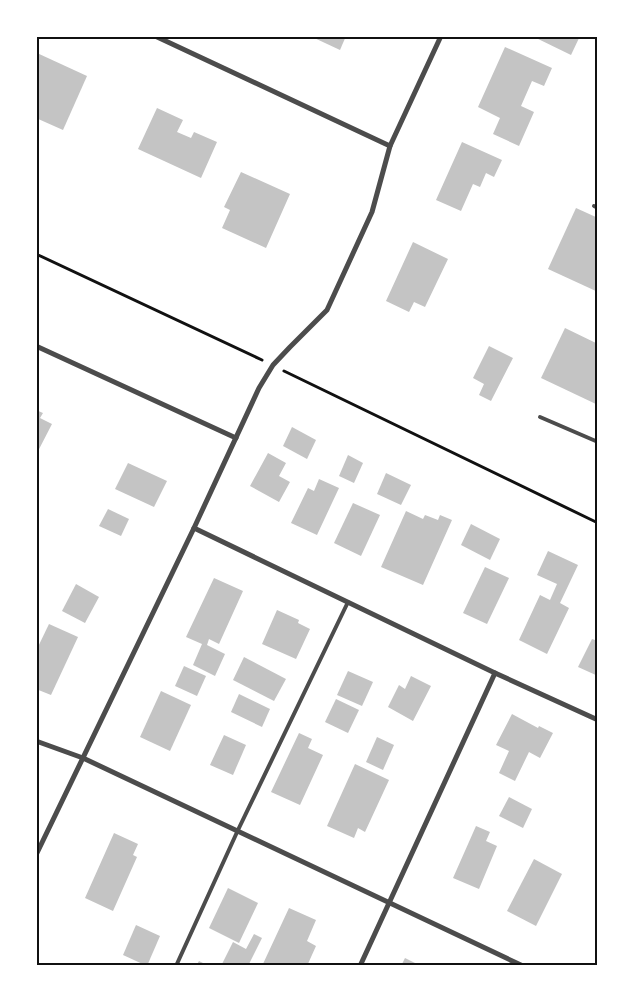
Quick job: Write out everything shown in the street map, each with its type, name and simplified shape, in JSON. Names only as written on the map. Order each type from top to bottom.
[{"type":"street","points":[[155,36],[390,146]]},
{"type":"street","points":[[36,855],[194,528],[259,388],[273,366],[327,310],[372,212],[390,146],[441,36]]},
{"type":"street","points":[[36,346],[236,438]]},
{"type":"street","points":[[194,528],[495,673],[598,720]]},
{"type":"street","points":[[360,966],[495,673]]},
{"type":"street","points":[[36,741],[83,758],[523,966]]},
{"type":"lane","points":[[540,417],[598,442]]},
{"type":"lane","points":[[176,966],[238,830],[348,602]]},
{"type":"path","points":[[36,254],[598,523]]},
{"type":"building","points":[[310,36],[346,36],[340,50]]},
{"type":"building","points":[[532,36],[580,36],[571,55]]},
{"type":"building","points":[[505,47],[552,68],[544,86],[532,81],[521,106],[534,112],[519,146],[493,134],[500,118],[478,107]]},
{"type":"building","points":[[37,53],[87,76],[63,130],[36,118]]},
{"type":"building","points":[[157,108],[183,120],[177,132],[191,138],[194,132],[217,142],[201,178],[138,149]]},
{"type":"building","points":[[462,142],[502,160],[494,177],[486,173],[480,187],[473,184],[461,211],[436,200]]},
{"type":"building","points":[[241,172],[290,194],[266,248],[222,228],[230,210],[224,207]]},
{"type":"building","points":[[576,208],[598,218],[598,292],[548,269]]},
{"type":"building","points":[[413,242],[448,259],[425,307],[414,302],[409,312],[386,301]]},
{"type":"building","points":[[565,328],[598,344],[598,405],[541,378]]},
{"type":"building","points":[[489,346],[513,358],[491,401],[479,395],[484,384],[473,378]]},
{"type":"building","points":[[36,410],[43,413],[40,418],[52,424],[36,455]]},
{"type":"building","points":[[292,427],[316,440],[307,459],[283,446]]},
{"type":"building","points":[[268,453],[286,463],[279,476],[290,482],[279,502],[250,486]]},
{"type":"building","points":[[348,455],[363,463],[354,483],[339,476]]},
{"type":"building","points":[[128,463],[167,481],[154,507],[115,489]]},
{"type":"building","points":[[386,473],[411,485],[401,505],[377,494]]},
{"type":"building","points":[[319,479],[339,488],[317,535],[291,523],[308,488],[314,491]]},
{"type":"building","points":[[353,503],[380,515],[361,556],[334,543]]},
{"type":"building","points":[[108,509],[129,519],[121,536],[99,526]]},
{"type":"building","points":[[406,511],[423,519],[425,515],[438,520],[440,515],[452,520],[423,585],[381,567]]},
{"type":"building","points":[[471,524],[500,539],[490,560],[461,545]]},
{"type":"building","points":[[548,551],[578,565],[560,603],[569,608],[547,654],[519,640],[540,595],[550,600],[557,584],[537,575]]},
{"type":"building","points":[[485,567],[509,578],[487,624],[463,613]]},
{"type":"building","points":[[214,578],[243,591],[219,644],[209,639],[207,645],[225,654],[215,676],[193,665],[202,644],[186,637]]},
{"type":"building","points":[[76,584],[99,597],[85,623],[62,611]]},
{"type":"building","points":[[277,610],[299,620],[298,623],[310,629],[296,659],[262,644]]},
{"type":"building","points":[[49,624],[78,637],[51,695],[36,689],[36,651]]},
{"type":"building","points":[[592,639],[598,641],[598,676],[578,667]]},
{"type":"building","points":[[244,657],[286,679],[274,701],[233,680]]},
{"type":"building","points":[[184,666],[206,676],[197,696],[175,686]]},
{"type":"building","points":[[348,671],[373,682],[362,706],[337,695]]},
{"type":"building","points":[[411,676],[431,686],[413,721],[388,707],[399,685],[405,689]]},
{"type":"building","points":[[161,691],[191,705],[170,751],[140,737]]},
{"type":"building","points":[[239,694],[270,709],[262,727],[231,712]]},
{"type":"building","points":[[336,699],[359,710],[348,733],[325,722]]},
{"type":"building","points":[[512,714],[538,728],[539,726],[553,733],[540,758],[529,752],[515,781],[499,773],[509,751],[496,745]]},
{"type":"building","points":[[299,733],[312,739],[308,748],[323,755],[300,805],[271,792]]},
{"type":"building","points":[[224,735],[246,745],[233,775],[210,765]]},
{"type":"building","points":[[377,737],[394,745],[383,770],[366,762]]},
{"type":"building","points":[[355,764],[389,780],[365,832],[358,828],[354,838],[327,826]]},
{"type":"building","points":[[509,797],[532,809],[523,828],[499,816]]},
{"type":"building","points":[[476,826],[490,832],[486,841],[497,846],[479,889],[453,878]]},
{"type":"building","points":[[114,833],[138,844],[133,855],[137,857],[113,911],[85,898]]},
{"type":"building","points":[[534,859],[562,874],[536,926],[507,911]]},
{"type":"building","points":[[228,888],[258,903],[239,943],[209,928]]},
{"type":"building","points":[[289,908],[316,920],[307,941],[316,946],[307,966],[262,966]]},
{"type":"building","points":[[136,925],[160,936],[147,966],[123,955]]},
{"type":"building","points":[[254,934],[262,938],[248,966],[224,966],[222,964],[233,942],[246,949]]},
{"type":"building","points":[[405,958],[421,966],[401,966]]},
{"type":"building","points":[[199,961],[209,966],[196,966]]}]
